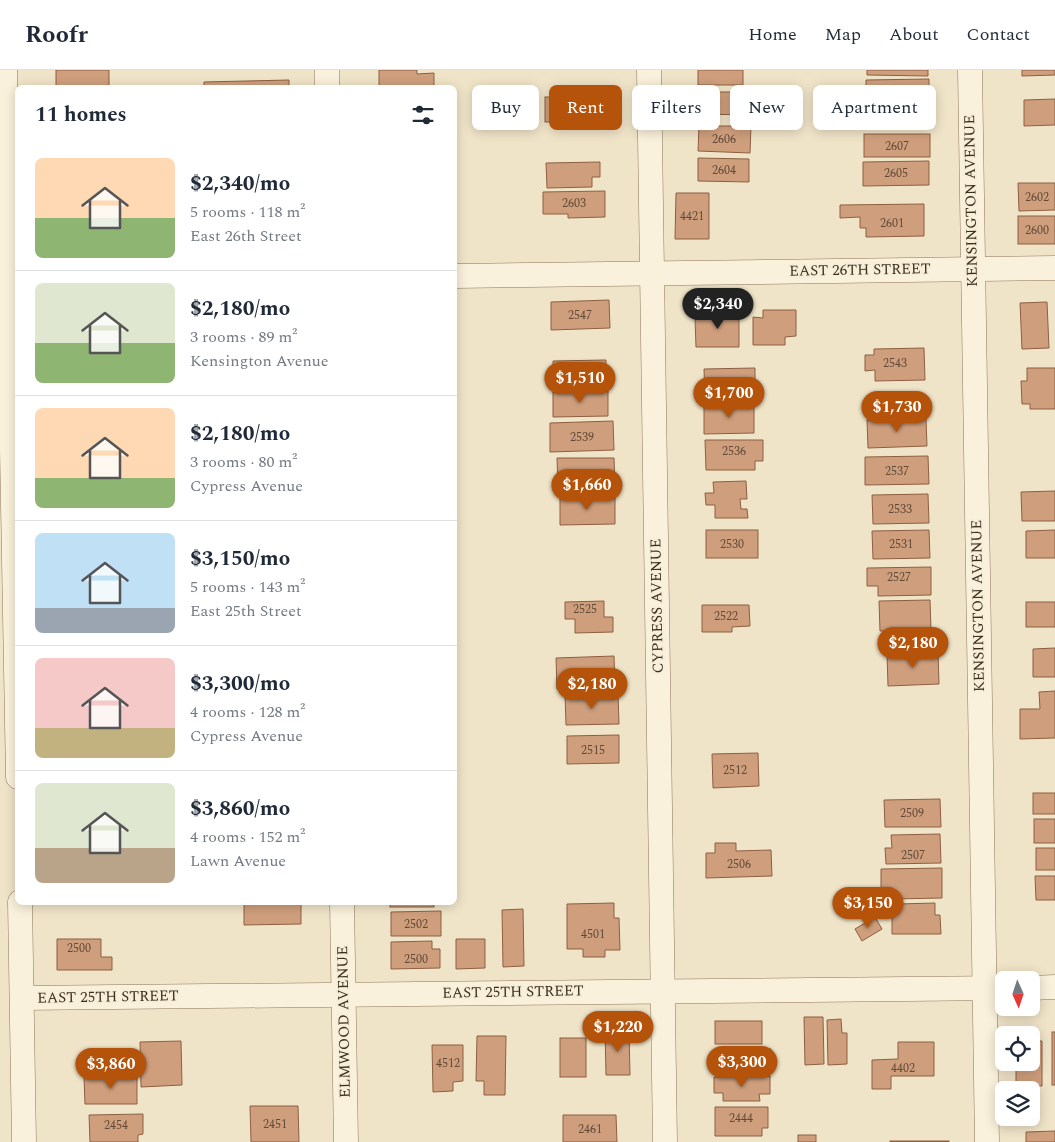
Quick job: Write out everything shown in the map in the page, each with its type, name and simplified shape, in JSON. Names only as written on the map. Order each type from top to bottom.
[{"type":"street","points":[[5,70],[15,629]]},
{"type":"street","points":[[327,70],[327,85]]},
{"type":"street","name":"CYPRESS AVENUE","points":[[649,70],[665,1142]]},
{"type":"street","name":"KENSINGTON AVENUE","points":[[970,70],[972,269],[994,988],[987,1142]]},
{"type":"street","name":"EAST 26TH STREET","points":[[457,276],[1055,268]]},
{"type":"street","points":[[20,905],[24,1142]]},
{"type":"street","name":"ELMWOOD AVENUE","points":[[342,905],[346,1142]]},
{"type":"street","points":[[1040,988],[1055,987]]},
{"type":"street","name":"EAST 25TH STREET","points":[[22,998],[994,988]]},
{"type":"building","points":[[56,70],[109,70],[109,85],[56,85]]},
{"type":"building","points":[[379,70],[417,70],[417,74],[434,73],[434,85],[379,85]]},
{"type":"building","points":[[698,70],[743,70],[743,85],[698,85]]},
{"type":"building","points":[[867,70],[928,70],[928,76],[867,75]]},
{"type":"building","points":[[1022,70],[1055,70],[1055,75],[1022,76]]},
{"type":"building","points":[[929,79],[929,85],[866,85],[866,80]]},
{"type":"building","points":[[289,80],[289,85],[204,85],[204,82]]},
{"type":"building","points":[[720,92],[730,92],[730,115],[720,114]]},
{"type":"building","points":[[545,97],[549,97],[549,122],[545,122]]},
{"type":"building","points":[[1055,99],[1055,125],[1024,126],[1024,100]]},
{"type":"building","points":[[720,126],[730,126],[730,130],[751,130],[750,153],[698,151],[699,130],[720,130]]},
{"type":"building","points":[[864,134],[930,134],[930,157],[864,157]]},
{"type":"building","points":[[698,158],[749,159],[749,182],[698,181]]},
{"type":"building","points":[[929,161],[929,185],[863,186],[863,162]]},
{"type":"building","points":[[600,162],[600,177],[592,177],[592,187],[547,188],[546,163]]},
{"type":"building","points":[[1018,183],[1055,183],[1055,210],[1019,211]]},
{"type":"building","points":[[605,191],[605,217],[568,218],[568,214],[543,214],[543,192]]},
{"type":"building","points":[[676,193],[709,193],[709,239],[675,239]]},
{"type":"building","points":[[924,204],[924,236],[866,237],[866,228],[860,228],[860,217],[840,218],[840,205]]},
{"type":"building","points":[[1018,216],[1055,216],[1055,244],[1018,244]]},
{"type":"building","points":[[609,300],[610,328],[551,330],[551,302]]},
{"type":"building","points":[[1047,302],[1049,348],[1022,349],[1020,303]]},
{"type":"building","points":[[763,310],[796,310],[796,336],[785,337],[785,345],[753,345],[753,317],[763,318]]},
{"type":"building","points":[[706,312],[739,312],[739,347],[696,347],[695,319],[706,319]]},
{"type":"building","points":[[924,348],[925,380],[875,381],[875,370],[865,371],[865,355],[874,355],[874,349]]},
{"type":"building","points":[[606,360],[606,386],[553,387],[553,361]]},
{"type":"building","points":[[755,368],[755,398],[705,398],[704,369]]},
{"type":"building","points":[[1027,368],[1055,368],[1055,409],[1030,409],[1030,404],[1022,404],[1021,381],[1027,381]]},
{"type":"building","points":[[608,391],[608,416],[553,417],[553,392]]},
{"type":"building","points":[[704,404],[754,404],[754,433],[704,434]]},
{"type":"building","points":[[926,419],[927,446],[868,448],[867,420]]},
{"type":"building","points":[[613,421],[614,450],[550,452],[550,423]]},
{"type":"building","points":[[705,440],[763,440],[763,461],[755,461],[755,470],[706,470]]},
{"type":"building","points":[[928,456],[929,484],[865,485],[865,457]]},
{"type":"building","points":[[557,458],[614,458],[615,487],[558,488]]},
{"type":"building","points":[[746,481],[747,499],[740,499],[741,509],[747,509],[748,518],[715,518],[715,505],[706,505],[705,493],[714,493],[713,482]]},
{"type":"building","points":[[1055,491],[1055,521],[1022,521],[1021,492]]},
{"type":"building","points":[[928,494],[929,523],[873,524],[872,495]]},
{"type":"building","points":[[615,497],[615,524],[560,525],[560,498]]},
{"type":"building","points":[[706,530],[758,530],[758,558],[706,558]]},
{"type":"building","points":[[929,530],[930,558],[873,559],[872,531]]},
{"type":"building","points":[[1055,530],[1055,558],[1026,558],[1026,531]]},
{"type":"building","points":[[931,567],[931,595],[878,596],[878,586],[867,586],[867,568]]},
{"type":"building","points":[[930,600],[931,630],[880,631],[879,601]]},
{"type":"building","points":[[604,601],[604,617],[613,617],[613,632],[575,633],[575,619],[565,619],[565,602]]},
{"type":"building","points":[[1026,602],[1055,602],[1055,627],[1026,627]]},
{"type":"building","points":[[702,605],[749,605],[750,626],[732,627],[732,632],[702,632]]},
{"type":"building","points":[[1055,648],[1055,677],[1033,677],[1033,649]]},
{"type":"building","points":[[938,652],[939,684],[888,686],[887,654]]},
{"type":"building","points":[[614,656],[615,688],[557,689],[556,658]]},
{"type":"building","points":[[1055,691],[1055,738],[1020,739],[1020,709],[1040,709],[1039,692]]},
{"type":"building","points":[[618,694],[619,724],[566,725],[565,695]]},
{"type":"building","points":[[619,735],[619,763],[567,764],[567,736]]},
{"type":"building","points":[[758,753],[759,786],[713,788],[712,754]]},
{"type":"building","points":[[1033,793],[1055,793],[1055,814],[1033,814]]},
{"type":"building","points":[[940,799],[941,827],[885,827],[884,800]]},
{"type":"building","points":[[1034,819],[1055,819],[1055,843],[1034,843]]},
{"type":"building","points":[[940,834],[941,863],[886,864],[885,848],[892,848],[891,835]]},
{"type":"building","points":[[715,843],[736,843],[736,851],[771,850],[772,876],[706,878],[706,853],[715,853]]},
{"type":"building","points":[[1036,848],[1055,848],[1055,870],[1036,870]]},
{"type":"building","points":[[942,868],[942,898],[892,899],[892,888],[881,888],[881,869]]},
{"type":"building","points":[[1035,876],[1055,876],[1055,900],[1036,900]]},
{"type":"building","points":[[614,903],[614,918],[619,918],[620,950],[605,950],[605,957],[583,957],[583,949],[567,949],[567,904]]},
{"type":"building","points":[[935,903],[935,915],[940,915],[941,934],[892,934],[892,912],[897,912],[897,904]]},
{"type":"building","points":[[244,905],[301,905],[301,924],[244,925]]},
{"type":"building","points":[[390,905],[434,905],[434,907],[390,907]]},
{"type":"building","points":[[523,909],[524,966],[503,967],[502,910]]},
{"type":"building","points":[[441,911],[441,936],[391,936],[391,912]]},
{"type":"building","points":[[875,917],[882,929],[862,941],[855,929]]},
{"type":"building","points":[[57,939],[101,939],[101,957],[112,957],[112,970],[57,970]]},
{"type":"building","points":[[456,939],[485,939],[485,968],[456,969]]},
{"type":"building","points":[[432,941],[432,949],[440,949],[440,968],[391,969],[391,942]]},
{"type":"building","points":[[804,1017],[823,1017],[824,1064],[805,1065]]},
{"type":"building","points":[[841,1019],[842,1033],[847,1033],[847,1064],[828,1065],[827,1020]]},
{"type":"building","points":[[715,1021],[762,1021],[762,1044],[715,1044]]},
{"type":"building","points":[[605,1030],[629,1030],[630,1075],[606,1075]]},
{"type":"building","points":[[1052,1032],[1055,1032],[1055,1085],[1052,1085]]},
{"type":"building","points":[[477,1036],[506,1036],[505,1095],[484,1095],[484,1081],[476,1081]]},
{"type":"building","points":[[560,1038],[586,1038],[586,1077],[560,1077]]},
{"type":"building","points":[[181,1041],[182,1085],[141,1087],[140,1042]]},
{"type":"building","points":[[1040,1041],[1042,1041],[1042,1086],[1040,1086],[1040,1081],[1016,1081],[1016,1071],[1040,1071]]},
{"type":"building","points":[[898,1042],[934,1042],[934,1076],[891,1076],[891,1089],[872,1089],[872,1060],[898,1059]]},
{"type":"building","points":[[432,1045],[463,1045],[463,1081],[453,1082],[453,1091],[433,1092]]},
{"type":"building","points":[[771,1049],[771,1072],[715,1072],[715,1050]]},
{"type":"building","points":[[137,1076],[137,1104],[85,1104],[84,1077]]},
{"type":"building","points":[[770,1076],[770,1094],[759,1094],[760,1101],[723,1101],[723,1093],[714,1093],[714,1077]]},
{"type":"building","points":[[250,1106],[298,1106],[299,1142],[251,1142]]},
{"type":"building","points":[[715,1107],[768,1107],[768,1128],[762,1128],[762,1136],[715,1136]]},
{"type":"building","points":[[143,1114],[143,1134],[138,1135],[138,1142],[90,1142],[89,1115]]},
{"type":"building","points":[[563,1115],[616,1115],[617,1142],[563,1142]]},
{"type":"building","points":[[1055,1131],[1055,1142],[1026,1142],[1026,1132]]},
{"type":"building","points":[[798,1135],[816,1135],[816,1142],[798,1142]]},
{"type":"building","points":[[949,1141],[949,1142],[890,1142]]}]
